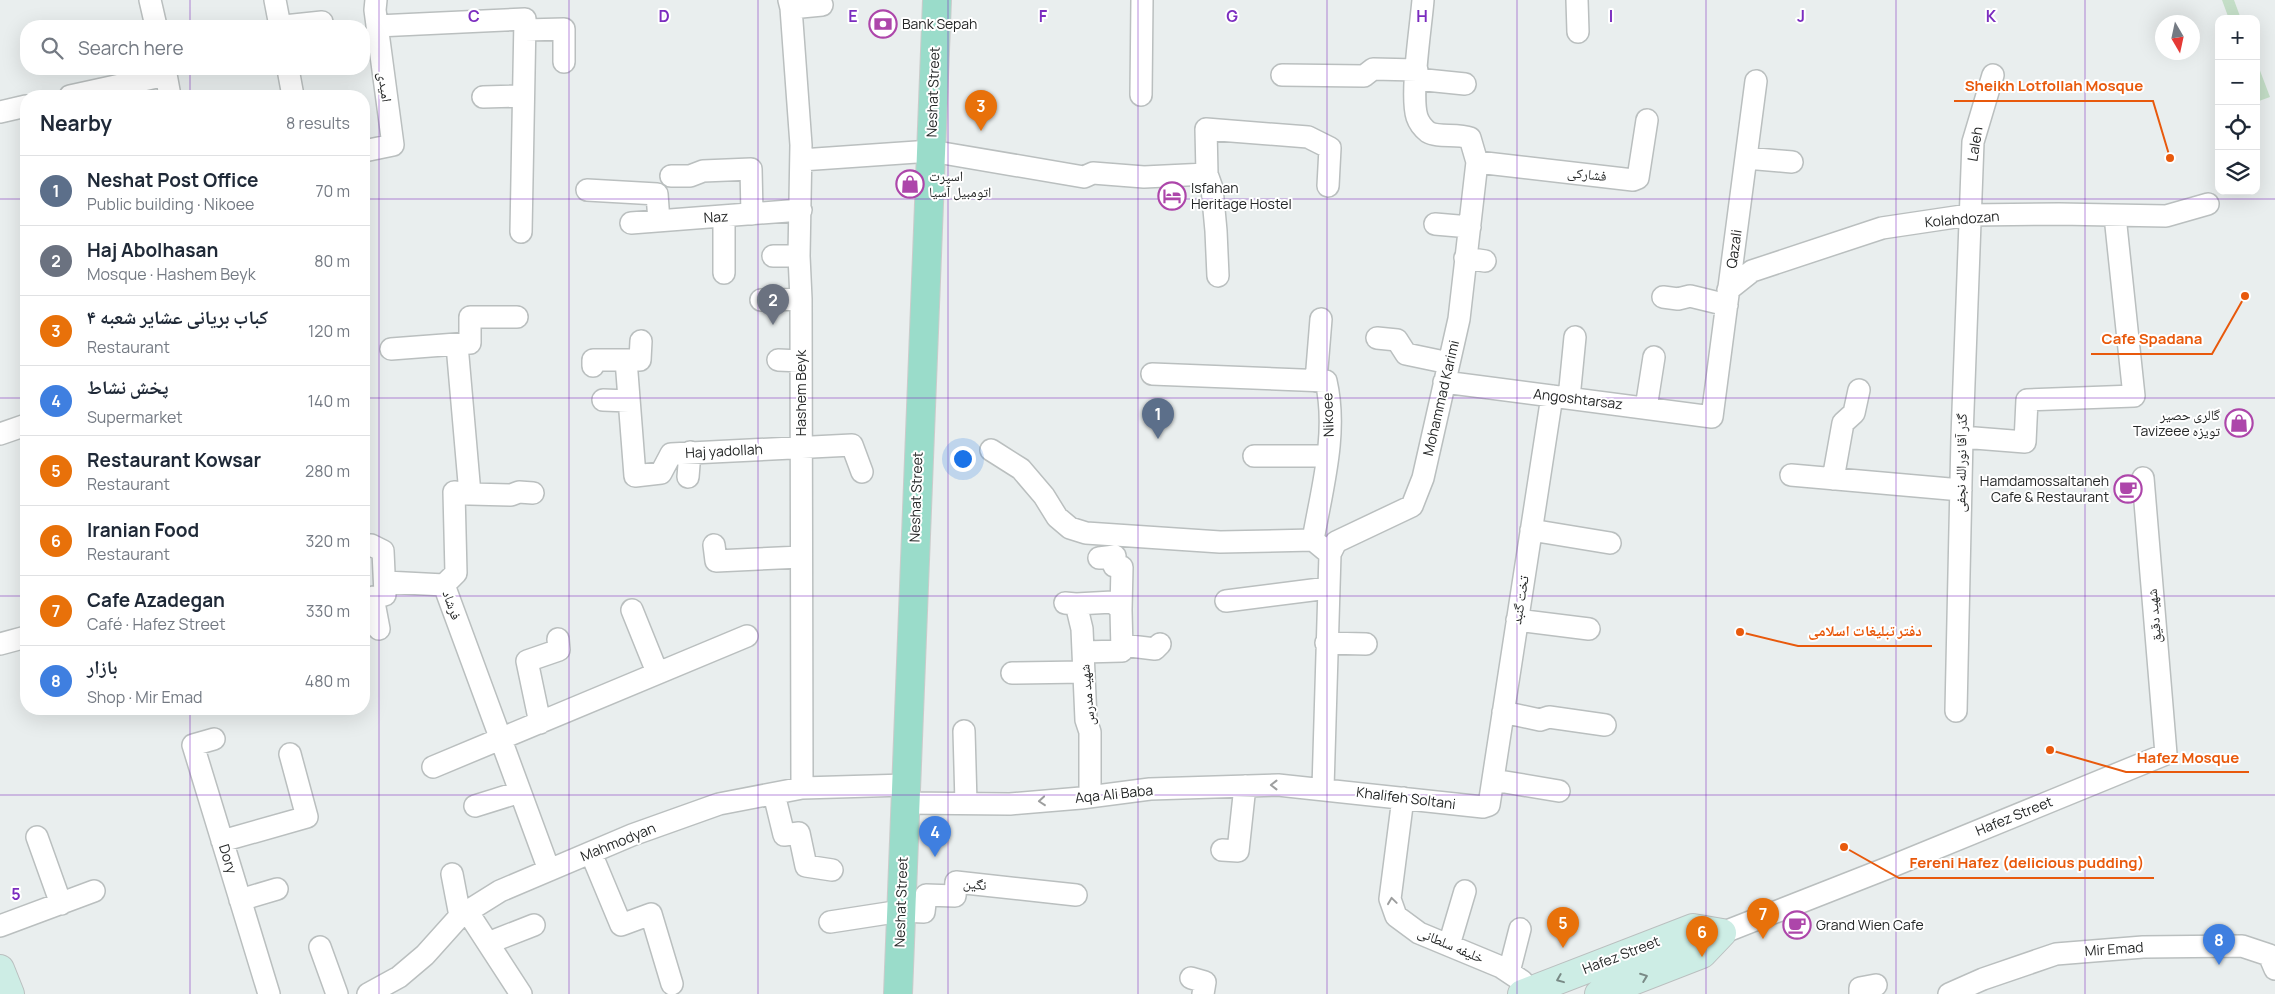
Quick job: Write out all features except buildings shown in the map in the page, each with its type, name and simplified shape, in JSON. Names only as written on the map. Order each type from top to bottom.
[{"type":"main road","name":"Neshat Street","points":[[898,994],[937,0]]},
{"type":"street","points":[[150,0],[155,20]]},
{"type":"street","points":[[274,0],[279,20]]},
{"type":"street","name":"امیدی","points":[[370,150],[393,145],[374,10],[376,0]]},
{"type":"street","points":[[1141,95],[1142,0]]},
{"type":"street","name":"Mohammad Karimi","points":[[1330,554],[1336,542],[1412,506],[1423,478],[1458,319],[1475,260],[1470,226],[1477,162],[1470,138],[1462,135],[1430,133],[1421,126],[1416,115],[1416,74],[1423,0]]},
{"type":"street","points":[[1577,0],[1578,32]]},
{"type":"street","points":[[790,4],[822,5]]},
{"type":"street","name":"Hashem Beyk","points":[[790,4],[801,160],[799,256],[801,299],[802,788]]},
{"type":"street","points":[[377,26],[525,19],[521,232]]},
{"type":"street","points":[[525,30],[564,29],[564,62]]},
{"type":"street","points":[[1282,75],[1364,76],[1373,69],[1416,74],[1465,84]]},
{"type":"street","points":[[129,90],[159,75]]},
{"type":"street","points":[[166,75],[169,90]]},
{"type":"street","points":[[289,75],[292,90]]},
{"type":"street","name":"Laleh","points":[[1969,215],[1973,142],[1993,75]]},
{"type":"street","name":"Qazali","points":[[1712,417],[1756,81]]},
{"type":"street","points":[[483,97],[524,96]]},
{"type":"street","points":[[0,112],[20,107]]},
{"type":"street","name":"فشارکی","points":[[1477,162],[1633,180],[1638,178],[1646,120]]},
{"type":"street","points":[[1218,276],[1212,188],[1207,174],[1206,129],[1308,137],[1330,148],[1328,186]]},
{"type":"street","points":[[801,160],[931,151],[1084,177],[1093,173],[1144,177],[1207,174]]},
{"type":"street","points":[[1746,158],[1792,162]]},
{"type":"street","points":[[671,176],[690,176],[703,171],[751,168],[752,214]]},
{"type":"street","points":[[587,190],[657,194],[659,220]]},
{"type":"street","name":"Kolahdozan","points":[[1728,297],[1752,271],[1882,228],[1969,215],[2166,216],[2208,204]]},
{"type":"street","name":"Naz","points":[[631,223],[801,210]]},
{"type":"street","name":"گذر آقا نورالله نجفی","points":[[1956,711],[1960,490],[1969,215]]},
{"type":"street","points":[[724,216],[724,273]]},
{"type":"street","points":[[1962,436],[2025,442],[2027,400],[2134,396],[2116,216]]},
{"type":"street","points":[[1436,224],[1470,226]]},
{"type":"street","points":[[774,256],[799,256]]},
{"type":"street","points":[[1662,297],[1678,299],[1690,296],[1728,297]]},
{"type":"street","points":[[761,300],[801,299]]},
{"type":"street","points":[[391,349],[470,343],[470,317],[517,317]]},
{"type":"street","points":[[1321,318],[1321,381]]},
{"type":"street","name":"تخت گنبد","points":[[1489,805],[1531,530],[1575,337]]},
{"type":"street","name":"Angoshtarsaz","points":[[1377,338],[1397,340],[1406,354],[1446,372],[1560,397],[1712,417]]},
{"type":"street","points":[[593,366],[593,360],[640,360],[641,341]]},
{"type":"street","points":[[457,345],[470,494],[511,495],[519,492],[533,493]]},
{"type":"street","points":[[1646,408],[1654,357]]},
{"type":"street","name":"Haj yadollah","points":[[626,360],[635,476],[662,473],[670,454],[852,444],[862,472]]},
{"type":"street","points":[[778,360],[801,361]]},
{"type":"street","name":"Nikoee","points":[[1152,374],[1321,381],[1330,396],[1330,441],[1313,540]]},
{"type":"street","points":[[1833,479],[1843,423],[1854,413],[1859,390]]},
{"type":"street","points":[[603,400],[629,401]]},
{"type":"street","points":[[0,434],[20,427]]},
{"type":"street","points":[[991,450],[1021,469],[1044,496],[1057,517],[1070,528],[1086,533],[1220,542],[1313,540],[1330,554],[1323,788]]},
{"type":"street","points":[[688,477],[690,452]]},
{"type":"street","points":[[1254,456],[1327,456]]},
{"type":"street","points":[[1791,475],[1960,490]]},
{"type":"street","name":"شهید دقیق","points":[[2143,478],[2166,754]]},
{"type":"street","name":"فرشاد","points":[[470,494],[454,492],[456,573],[444,585],[549,870]]},
{"type":"street","points":[[1531,530],[1610,543]]},
{"type":"street","points":[[370,544],[383,552],[386,596],[373,598],[379,629]]},
{"type":"street","points":[[714,545],[716,561],[801,557]]},
{"type":"street","points":[[1012,673],[1084,662],[1121,652],[1126,606],[1122,567],[1114,566],[1115,556],[1099,558]]},
{"type":"street","points":[[386,582],[444,585]]},
{"type":"street","points":[[1226,601],[1328,588]]},
{"type":"street","name":"شهید مدرس","points":[[1090,797],[1090,732],[1086,720],[1082,629],[1070,604],[1113,602],[1126,606]]},
{"type":"street","points":[[632,610],[657,672]]},
{"type":"street","points":[[1517,620],[1590,629]]},
{"type":"street","points":[[433,768],[657,672],[747,636]]},
{"type":"street","points":[[0,644],[20,639]]},
{"type":"street","points":[[540,722],[527,661],[559,650],[558,639]]},
{"type":"street","points":[[1326,643],[1366,644]]},
{"type":"street","points":[[1122,645],[1155,649],[1160,644]]},
{"type":"street","points":[[1503,712],[1540,720],[1549,717],[1605,725]]},
{"type":"street","points":[[964,731],[966,803]]},
{"type":"street","name":"Dory","points":[[214,739],[193,745],[269,994]]},
{"type":"street","points":[[222,841],[307,817],[290,754]]},
{"type":"street","name":"Hafez Street","points":[[1599,994],[1702,954],[1722,933],[1890,867],[2166,754]]},
{"type":"street","points":[[1493,780],[1559,791]]},
{"type":"street","name":"Aqa Ali Baba","points":[[905,794],[966,803],[1010,804],[1090,797],[1150,789],[1278,784],[1323,788]]},
{"type":"street","points":[[1222,850],[1238,851],[1245,786]]},
{"type":"street","name":"Mahmodyan","points":[[368,994],[406,972],[464,914],[500,891],[632,835],[718,804],[802,788],[905,794]]},
{"type":"street","name":"Khalifeh Soltani","points":[[1323,788],[1483,807],[1489,805]]},
{"type":"street","points":[[475,806],[520,792]]},
{"type":"street","points":[[774,794],[784,835],[799,833],[806,866],[832,870]]},
{"type":"street","name":"خلیفه سلطانی","points":[[1403,798],[1390,899],[1396,916],[1419,933],[1501,966],[1520,986]]},
{"type":"street","points":[[37,837],[60,904]]},
{"type":"street","points":[[591,853],[621,925],[651,914],[672,984]]},
{"type":"street","points":[[452,874],[464,914],[488,943],[521,994]]},
{"type":"street","name":"نگین","points":[[901,911],[924,912],[926,895],[955,896],[956,882],[1076,895]]},
{"type":"street","points":[[240,900],[278,889]]},
{"type":"street","points":[[0,926],[94,891]]},
{"type":"street","points":[[1449,945],[1465,891]]},
{"type":"street","points":[[830,922],[901,911]]},
{"type":"street","points":[[488,943],[534,925]]},
{"type":"street","name":"Hafez Street","points":[[1520,986],[1693,928],[1722,933]]},
{"type":"street","points":[[1520,929],[1520,986]]},
{"type":"street","name":"Mir Emad","points":[[1949,994],[1974,989],[2056,954],[2143,947],[2242,946],[2269,955],[2275,969]]},
{"type":"street","points":[[320,947],[338,994]]},
{"type":"street","points":[[0,969],[10,994]]},
{"type":"green space","points":[[2222,0],[2234,0],[2240,15],[2228,15]]},
{"type":"green space","points":[[2260,71],[2270,97],[2260,101]]},
{"type":"place","name":"Bank Sepah","points":[[883,24]]},
{"type":"place","name":"کباب بریانی عشایر شعبه ۴","points":[[981,131]]},
{"type":"place","name":"Sheikh Lotfollah Mosque","points":[[2170,158]]},
{"type":"place","name":"اسپرت اتومبیل آسیا","points":[[910,184]]},
{"type":"place","name":"Isfahan Heritage Hostel","points":[[1172,196]]},
{"type":"place","name":"Cafe Spadana","points":[[2245,296]]},
{"type":"place","name":"Haj Abolhasan","points":[[773,325]]},
{"type":"place","name":"گالری حصیر Tavizeee تویزه","points":[[2239,423]]},
{"type":"place","name":"Neshat Post Office","points":[[1158,439]]},
{"type":"place","name":"Hamdamossaltaneh Cafe & Restaurant","points":[[2128,489]]},
{"type":"place","name":"دفتر تبلیغات اسلامی","points":[[1740,632]]},
{"type":"place","name":"Hafez Mosque","points":[[2050,750]]},
{"type":"place","name":"Fereni Hafez (delicious pudding)","points":[[1844,847]]},
{"type":"place","name":"پخش نشاط","points":[[935,857]]},
{"type":"place","name":"Grand Wien Cafe","points":[[1797,925]]},
{"type":"place","name":"Cafe Azadegan","points":[[1763,939]]},
{"type":"place","name":"Restaurant Kowsar","points":[[1563,948]]},
{"type":"place","name":"Iranian Food","points":[[1702,957]]},
{"type":"place","name":"بازار","points":[[2219,965]]}]
